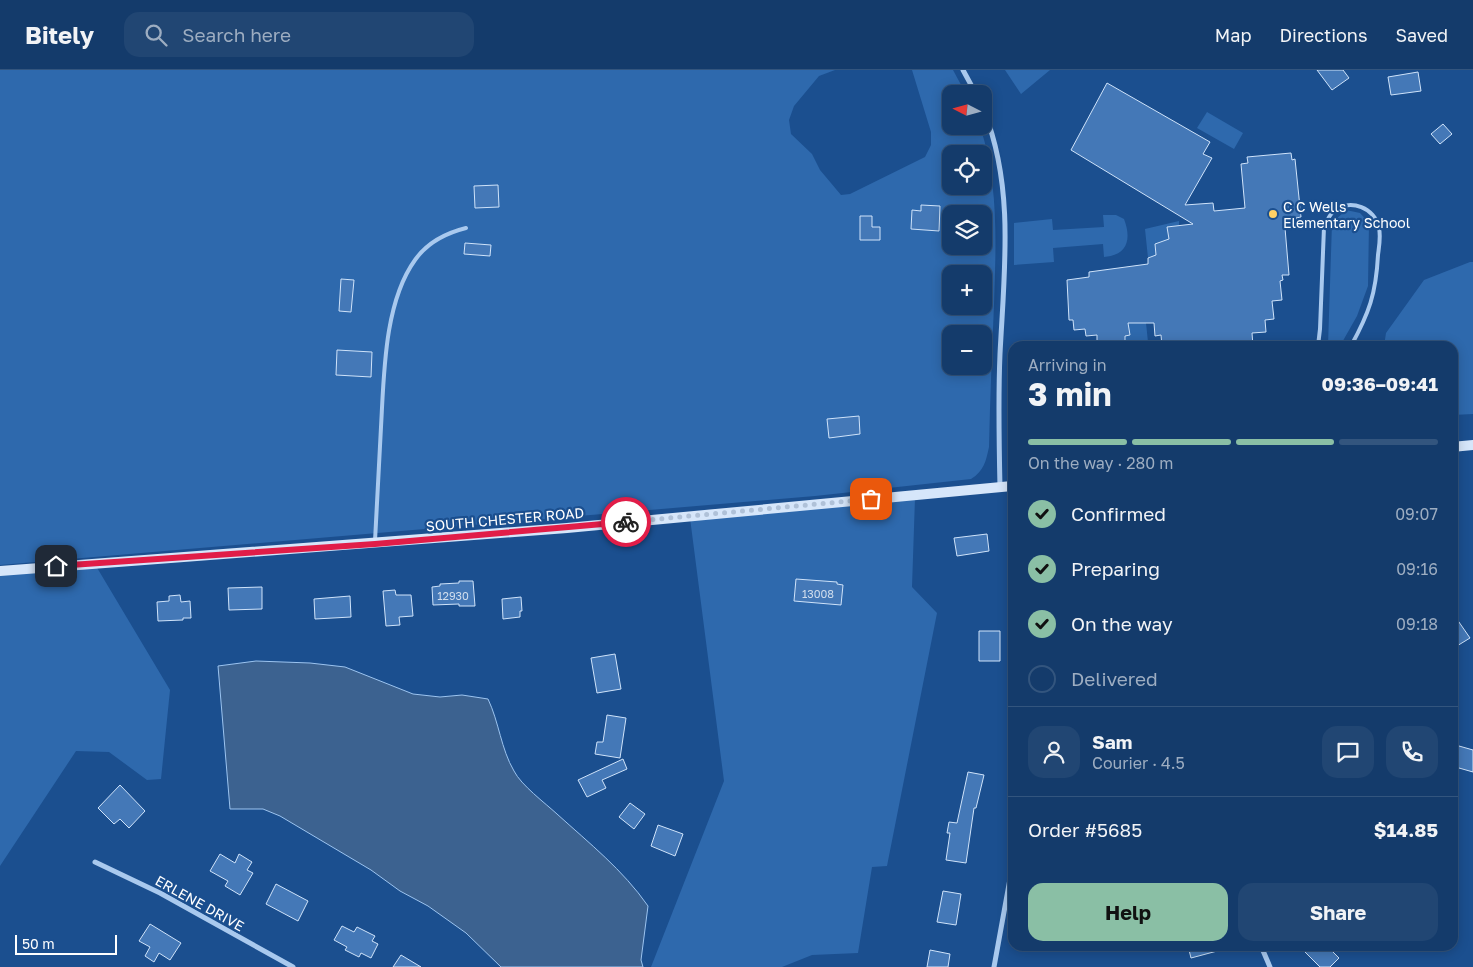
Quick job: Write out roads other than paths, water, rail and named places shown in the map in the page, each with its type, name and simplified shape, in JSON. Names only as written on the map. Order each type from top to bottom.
[{"type":"street","points":[[963,70],[971,85]]},
{"type":"street","points":[[992,133],[999,157],[1004,204],[1004,273],[998,429],[1000,487]]},
{"type":"street","points":[[1458,446],[1473,445]]},
{"type":"street","name":"SOUTH CHESTER ROAD","points":[[0,571],[567,528],[1008,486]]},
{"type":"street","name":"ERLENE DRIVE","points":[[94,862],[160,893],[293,967]]},
{"type":"street","points":[[994,967],[1008,890]]},
{"type":"street","points":[[1263,951],[1270,967]]},
{"type":"lane","points":[[1319,341],[1324,227],[1334,211],[1343,206],[1352,205],[1362,207],[1370,212],[1377,220],[1380,233],[1377,281],[1372,302],[1354,341]]},
{"type":"lane","points":[[375,544],[386,353],[399,292],[416,258],[429,245],[445,235],[466,228]]},
{"type":"place","name":"C C Wells Elementary School","points":[[1273,214]]}]
